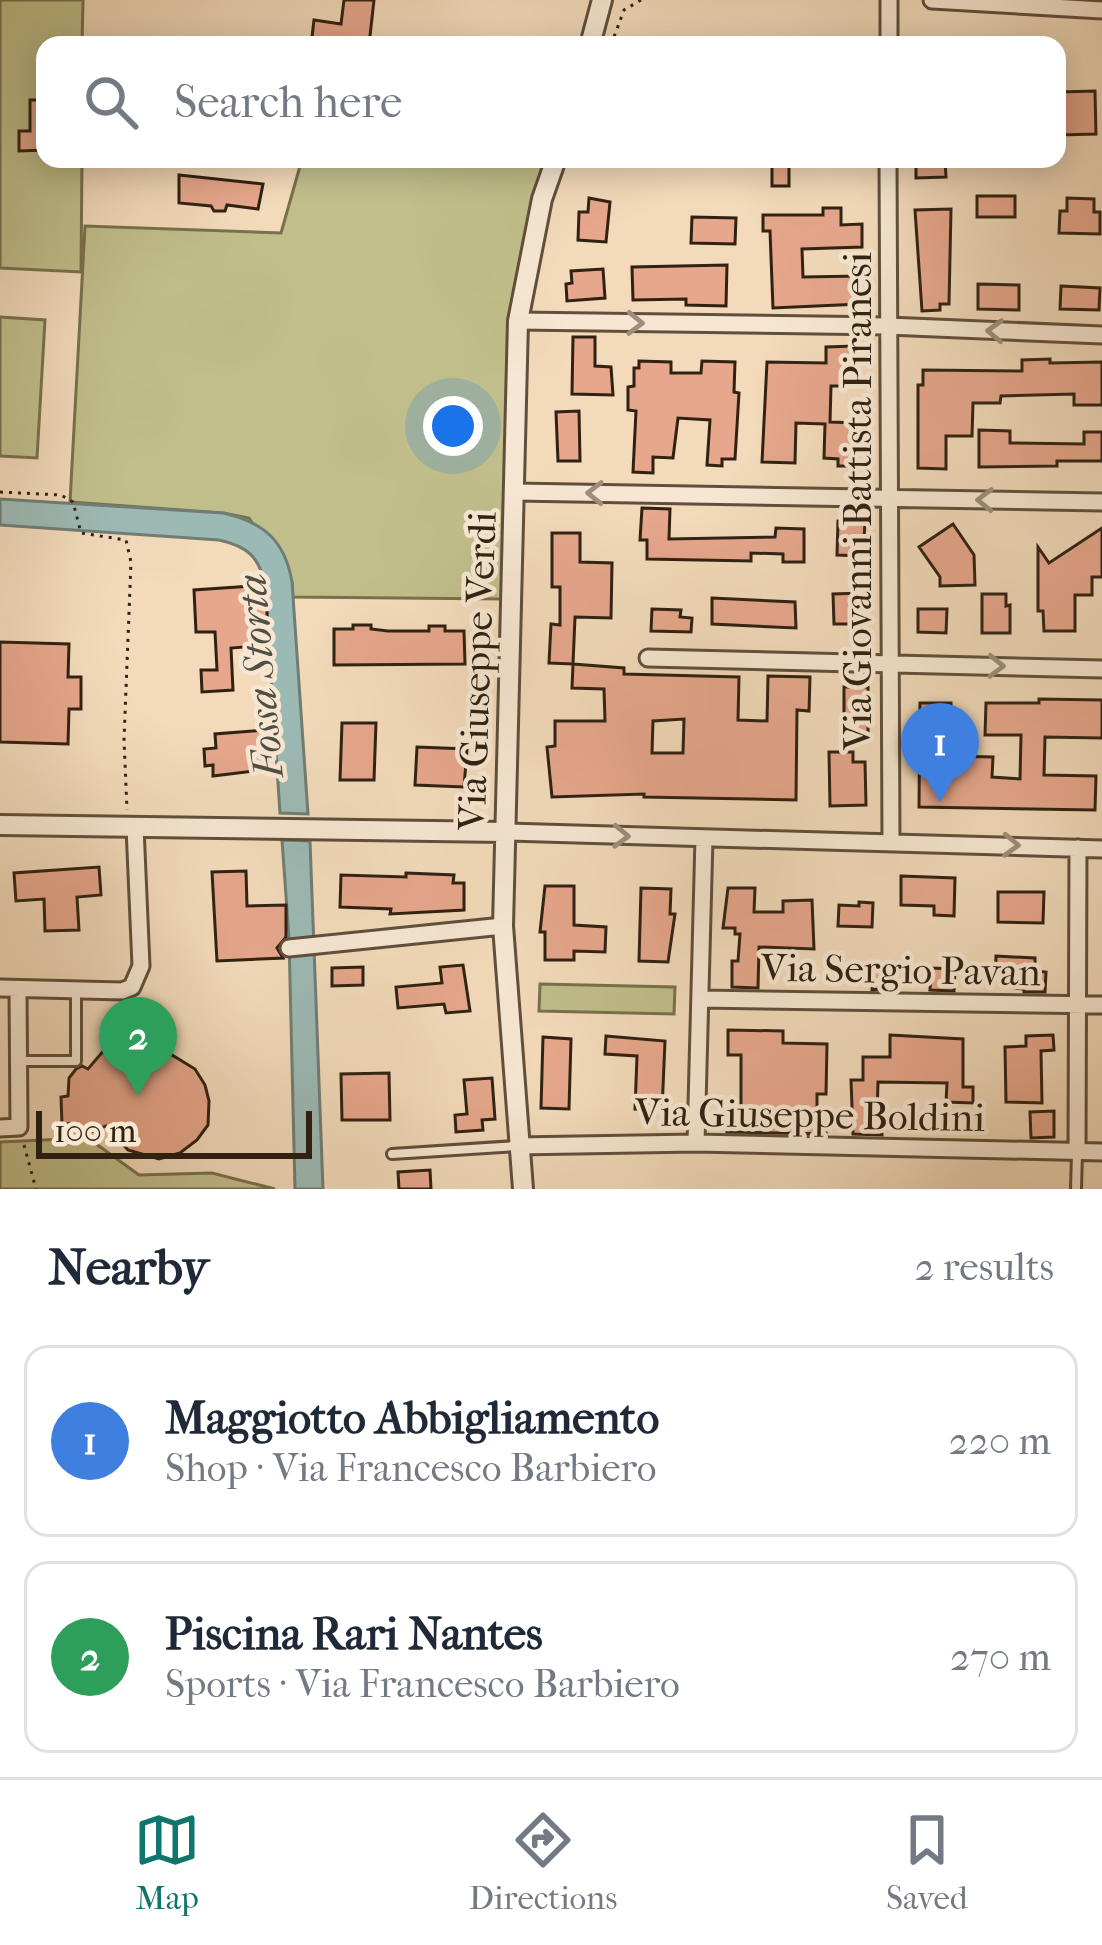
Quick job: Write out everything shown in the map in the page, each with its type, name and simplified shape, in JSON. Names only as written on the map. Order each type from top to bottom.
[{"type":"street","points":[[592,36],[602,0]]},
{"type":"street","points":[[889,0],[889,36]]},
{"type":"street","points":[[932,0],[1102,10]]},
{"type":"street","name":"Via Giuseppe Verdi","points":[[523,1189],[502,926],[518,321],[537,219],[553,168]]},
{"type":"street","name":"Via Giovanni Battista Piranesi","points":[[888,168],[891,842]]},
{"type":"street","points":[[518,321],[888,326],[1102,335]]},
{"type":"street","points":[[515,491],[1102,502]]},
{"type":"street","points":[[648,658],[1102,669]]},
{"type":"street","points":[[0,825],[504,832],[1102,849]]},
{"type":"street","points":[[0,988],[122,991],[137,980],[141,966],[133,827]]},
{"type":"street","points":[[696,1143],[704,838]]},
{"type":"street","points":[[1077,1152],[1078,848]]},
{"type":"street","points":[[291,948],[502,926]]},
{"type":"street","points":[[0,1128],[20,1127],[18,988]]},
{"type":"street","name":"Via Sergio Pavan","points":[[700,999],[1102,1005]]},
{"type":"street","name":"Via Giuseppe Boldini","points":[[517,1146],[696,1143],[1102,1152]]},
{"type":"lane","points":[[19,1061],[76,1060],[76,989]]},
{"type":"lane","points":[[392,1154],[517,1146]]},
{"type":"lane","points":[[1076,1189],[1077,1152]]},
{"type":"path","points":[[614,36],[624,10],[641,0]]},
{"type":"path","points":[[0,492],[61,495],[73,502],[80,533],[126,540],[131,562],[124,790],[133,827]]},
{"type":"path","points":[[23,1140],[36,1189]]},
{"type":"shaded area","points":[[0,0],[83,0],[82,36],[36,36],[36,168],[82,168],[81,272],[0,268]]},
{"type":"shaded area","points":[[299,168],[545,168],[508,318],[502,599],[293,597],[292,582],[249,518],[70,502],[85,226],[281,233]]},
{"type":"shaded area","points":[[0,317],[45,320],[37,458],[0,456]]},
{"type":"shaded area","points":[[540,984],[675,987],[674,1014],[539,1011]]},
{"type":"shaded area","points":[[88,1138],[139,1175],[212,1173],[275,1189],[0,1189],[0,1142]]},
{"type":"water","points":[[0,499],[223,513],[250,522],[270,536],[284,555],[292,582],[308,814],[280,813],[265,586],[251,554],[219,540],[0,525]]},
{"type":"water","points":[[282,840],[310,841],[323,1189],[295,1189]]},
{"type":"building","points":[[344,0],[374,0],[370,36],[312,36],[314,20],[341,24]]},
{"type":"building","points":[[1095,91],[1096,134],[1066,135],[1066,92]]},
{"type":"building","points":[[30,100],[36,100],[36,150],[19,151],[19,131],[30,131]]},
{"type":"building","points":[[772,168],[789,168],[789,186],[772,186]]},
{"type":"building","points":[[916,168],[945,168],[946,177],[916,178]]},
{"type":"building","points":[[179,175],[263,184],[258,209],[227,205],[225,211],[214,211],[211,206],[179,203]]},
{"type":"building","points":[[977,196],[1015,196],[1015,217],[977,217]]},
{"type":"building","points":[[589,198],[610,202],[606,242],[578,240],[579,212],[588,212]]},
{"type":"building","points":[[1067,198],[1094,199],[1094,212],[1100,212],[1100,234],[1059,233],[1060,211],[1067,211]]},
{"type":"building","points":[[823,208],[841,208],[841,225],[862,224],[862,247],[802,249],[803,277],[860,276],[860,304],[773,308],[770,231],[763,231],[763,215],[823,215]]},
{"type":"building","points":[[951,209],[949,304],[922,311],[915,210]]},
{"type":"building","points":[[692,217],[736,218],[735,244],[691,243]]},
{"type":"building","points":[[727,265],[726,306],[686,305],[686,299],[633,300],[632,267]]},
{"type":"building","points":[[603,269],[605,298],[567,301],[571,271]]},
{"type":"building","points":[[978,284],[1019,285],[1019,310],[978,309]]},
{"type":"building","points":[[1061,286],[1100,288],[1099,310],[1060,309]]},
{"type":"building","points":[[573,337],[595,337],[595,366],[611,367],[613,395],[572,394]]},
{"type":"building","points":[[855,346],[855,386],[831,386],[830,422],[858,423],[856,466],[838,466],[838,459],[824,458],[825,424],[796,423],[795,463],[762,462],[767,362],[826,363],[826,347]]},
{"type":"building","points":[[1050,359],[1050,363],[1102,362],[1102,405],[1074,405],[1074,394],[1001,396],[1000,403],[973,403],[972,436],[946,436],[946,469],[918,468],[918,385],[923,385],[923,370],[1022,371],[1022,360]]},
{"type":"building","points":[[639,361],[671,362],[671,373],[701,373],[702,361],[735,362],[734,392],[739,393],[735,459],[722,459],[722,466],[707,465],[710,420],[678,418],[673,458],[653,457],[653,473],[633,472],[636,411],[628,410],[628,387],[634,386]]},
{"type":"building","points":[[579,411],[580,461],[558,461],[556,412]]},
{"type":"building","points":[[979,430],[1010,431],[1010,443],[1084,444],[1084,432],[1102,432],[1102,461],[979,467]]},
{"type":"building","points":[[642,508],[670,509],[669,539],[775,537],[776,528],[804,529],[804,562],[783,562],[783,554],[751,553],[751,561],[647,559],[647,540],[640,540]]},
{"type":"building","points":[[838,521],[865,522],[863,556],[837,555]]},
{"type":"building","points":[[953,524],[974,555],[975,585],[940,586],[940,577],[919,547]]},
{"type":"building","points":[[1102,528],[1102,577],[1092,577],[1092,595],[1075,595],[1075,631],[1044,631],[1043,611],[1038,611],[1038,547],[1049,563]]},
{"type":"building","points":[[552,533],[580,533],[580,562],[612,563],[611,618],[575,617],[573,664],[549,663],[551,624],[560,625],[560,587],[552,587]]},
{"type":"building","points":[[267,585],[267,645],[231,648],[233,690],[202,692],[201,670],[217,670],[215,632],[196,632],[194,590]]},
{"type":"building","points":[[863,593],[863,624],[834,624],[833,594]]},
{"type":"building","points":[[982,594],[1006,594],[1010,633],[982,633]]},
{"type":"building","points":[[712,598],[795,602],[796,628],[712,624]]},
{"type":"building","points":[[652,609],[681,610],[680,617],[692,618],[691,632],[651,631]]},
{"type":"building","points":[[918,609],[947,609],[946,633],[918,632]]},
{"type":"building","points":[[353,625],[388,631],[445,626],[445,631],[464,631],[465,664],[334,665],[334,629],[353,629]]},
{"type":"building","points":[[0,642],[69,644],[68,677],[81,677],[81,709],[69,709],[68,744],[0,742]]},
{"type":"building","points":[[573,664],[624,668],[624,674],[739,677],[738,720],[767,721],[768,676],[810,677],[809,711],[797,710],[796,800],[644,794],[552,797],[547,747],[555,746],[555,721],[605,721],[604,689],[572,688]],"holes":[[[684,719],[683,753],[652,753],[653,721]]]},
{"type":"building","points":[[844,687],[868,687],[868,733],[844,733]]},
{"type":"building","points":[[1039,699],[1102,700],[1102,738],[1045,737],[1044,775],[1096,776],[1095,810],[919,807],[920,703],[951,703],[950,756],[993,757],[992,777],[1020,779],[1021,735],[985,735],[986,703],[1039,703]]},
{"type":"building","points":[[342,723],[376,723],[374,780],[340,780]]},
{"type":"building","points":[[265,730],[271,769],[213,776],[213,765],[205,766],[204,749],[216,748],[215,734]]},
{"type":"building","points":[[417,747],[467,749],[464,787],[415,785]]},
{"type":"building","points":[[829,752],[853,752],[853,762],[865,762],[866,805],[830,806]]},
{"type":"building","points":[[99,867],[101,895],[77,897],[79,930],[45,931],[44,899],[16,901],[14,873]]},
{"type":"building","points":[[246,871],[247,906],[286,905],[286,937],[277,948],[283,958],[217,961],[212,872]]},
{"type":"building","points":[[406,873],[454,875],[453,883],[464,883],[464,910],[390,914],[391,909],[340,907],[341,875],[406,877]]},
{"type":"building","points":[[901,876],[955,878],[954,916],[934,915],[934,906],[901,905]]},
{"type":"building","points":[[545,886],[574,886],[574,925],[606,927],[605,952],[574,951],[574,960],[545,960],[545,932],[540,932]]},
{"type":"building","points":[[641,888],[671,889],[670,914],[675,914],[668,962],[639,961]]},
{"type":"building","points":[[728,888],[755,888],[754,912],[783,912],[783,901],[812,900],[814,949],[759,947],[758,988],[732,987],[732,961],[738,961],[740,934],[735,934],[735,928],[723,928]]},
{"type":"building","points":[[998,892],[1044,892],[1043,923],[998,922]]},
{"type":"building","points":[[859,902],[873,903],[872,927],[838,926],[839,905],[859,906]]},
{"type":"building","points":[[996,956],[1035,958],[1035,971],[1046,972],[1045,992],[1024,992],[1014,988],[1014,981],[995,980]]},
{"type":"building","points":[[874,964],[897,965],[896,987],[872,990]]},
{"type":"building","points":[[463,965],[470,1011],[446,1013],[444,1004],[398,1008],[396,987],[442,983],[440,967]]},
{"type":"building","points":[[363,967],[363,985],[332,986],[332,968]]},
{"type":"building","points":[[931,968],[955,969],[954,991],[930,990]]},
{"type":"building","points":[[728,1030],[783,1031],[783,1043],[827,1044],[826,1094],[817,1094],[817,1121],[826,1121],[826,1134],[727,1132],[727,1115],[741,1115],[741,1055],[728,1055]]},
{"type":"building","points":[[143,1033],[147,1053],[172,1055],[195,1069],[209,1101],[208,1125],[197,1140],[180,1153],[159,1159],[128,1150],[106,1126],[82,1135],[77,1123],[62,1124],[61,1097],[68,1096],[69,1078],[76,1069],[88,1069],[111,1042]]},
{"type":"building","points":[[890,1035],[963,1039],[963,1087],[973,1087],[973,1103],[946,1102],[947,1083],[878,1082],[877,1117],[881,1117],[882,1135],[853,1134],[851,1080],[863,1080],[863,1057],[890,1057]]},
{"type":"building","points":[[1053,1035],[1054,1050],[1041,1051],[1042,1103],[1006,1102],[1005,1047],[1026,1046],[1026,1036]]},
{"type":"building","points":[[606,1036],[665,1041],[662,1111],[635,1109],[637,1056],[605,1054]]},
{"type":"building","points":[[543,1037],[571,1039],[569,1109],[541,1108]]},
{"type":"building","points":[[389,1073],[390,1120],[342,1120],[341,1074]]},
{"type":"building","points":[[492,1078],[495,1119],[482,1120],[483,1130],[456,1132],[455,1115],[467,1114],[464,1080]]},
{"type":"building","points":[[1054,1111],[1054,1137],[1031,1138],[1030,1112]]},
{"type":"building","points":[[430,1170],[431,1189],[399,1189],[398,1172]]},
{"type":"place","name":"Maggiotto Abbigliamento","points":[[940,802]]},
{"type":"place","name":"Piscina Rari Nantes","points":[[138,1096]]},
{"type":"water label","name":"Fossa Storta","points":[[259,676]]}]
